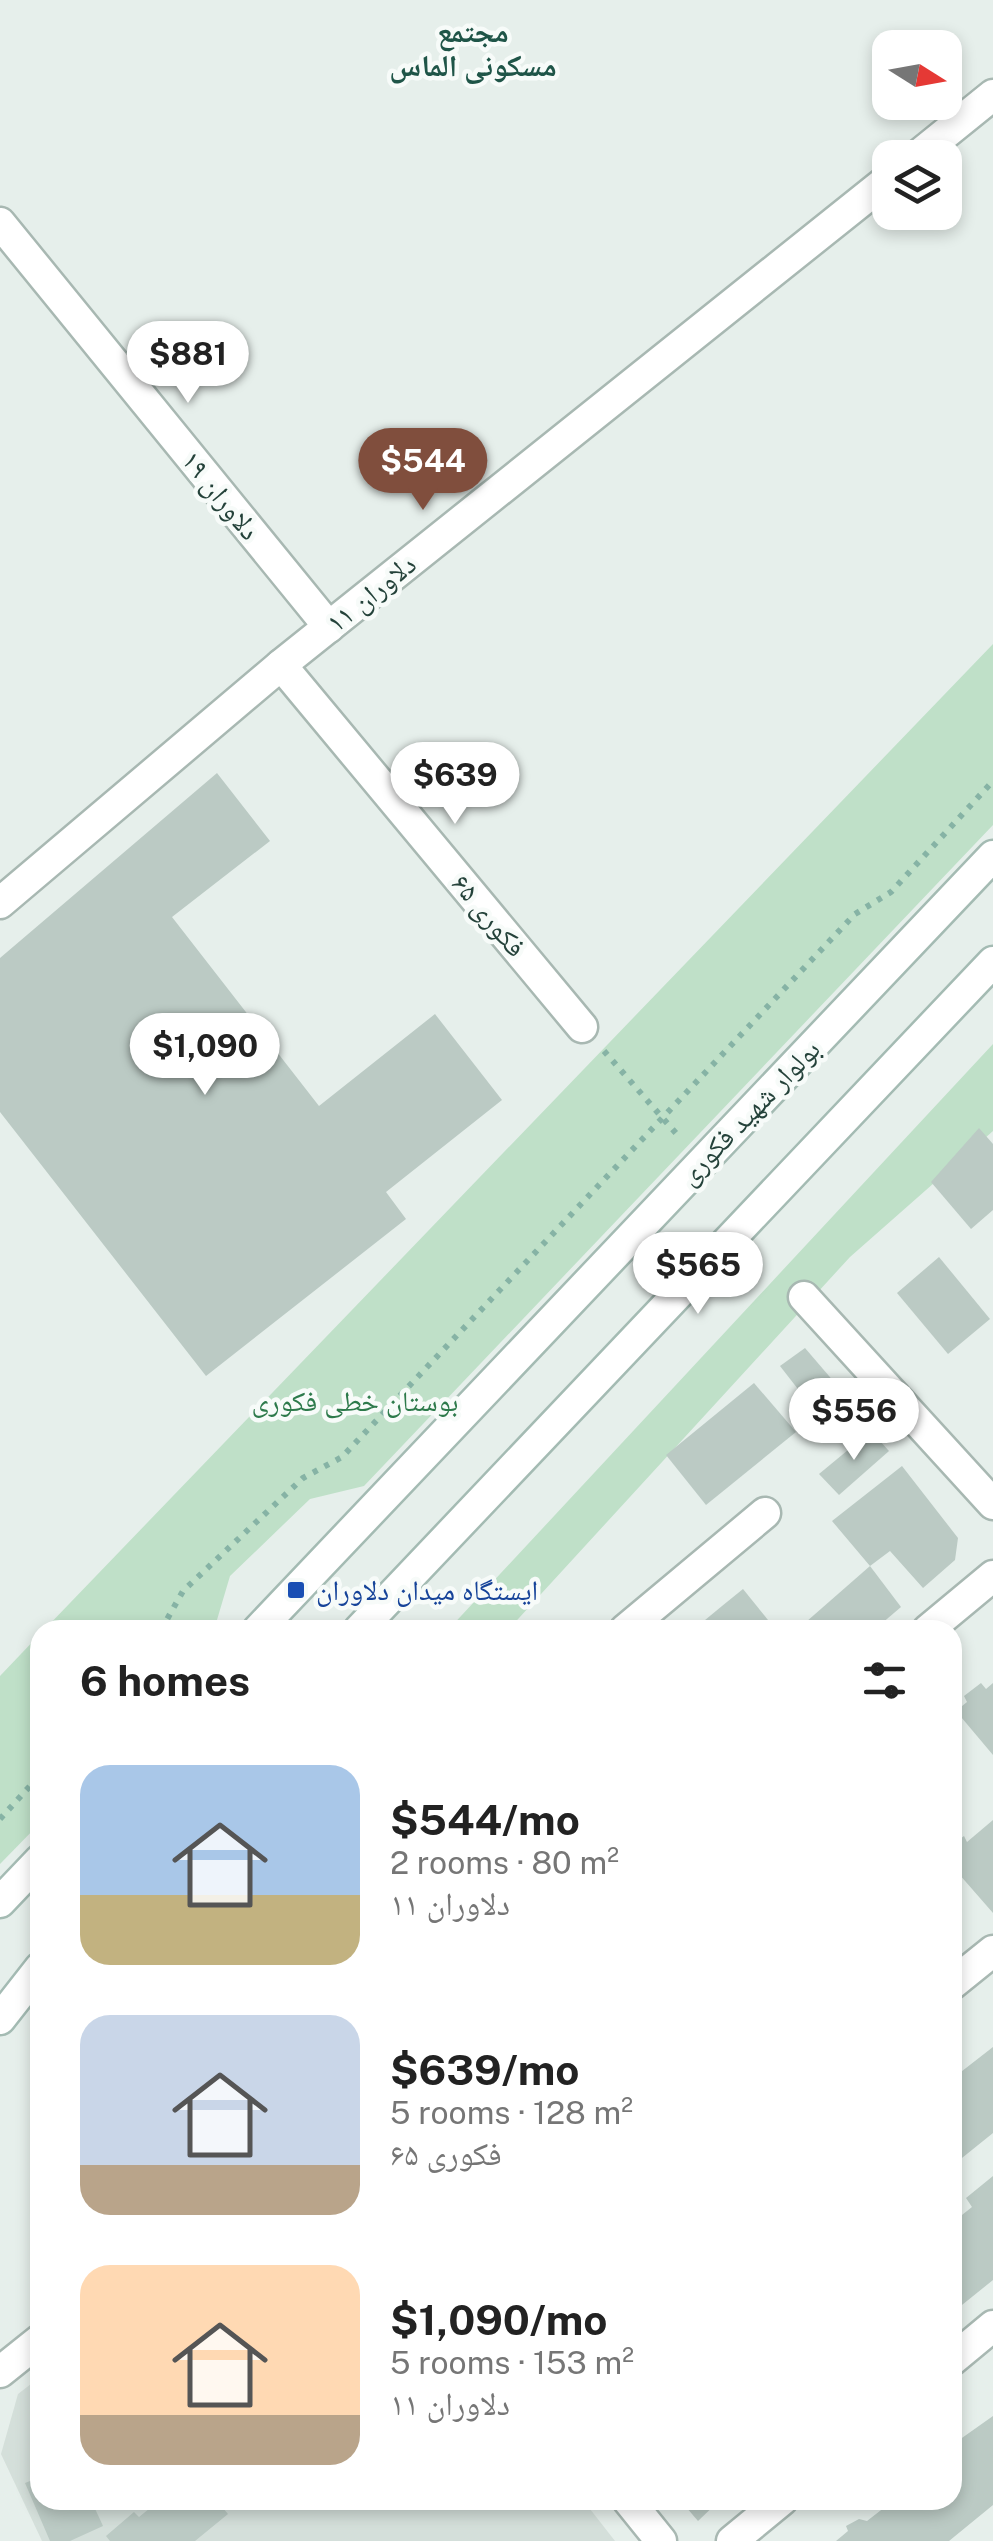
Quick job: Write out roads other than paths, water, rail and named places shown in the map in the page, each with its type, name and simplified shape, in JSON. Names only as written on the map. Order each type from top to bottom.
[{"type":"street","points":[[937,140],[993,95]]},
{"type":"street","name":"دلاوران ۱۱","points":[[0,904],[281,665],[872,192]]},
{"type":"street","name":"دلاوران ۱۹","points":[[0,223],[329,627]]},
{"type":"street","name":"فکوری ۶۵","points":[[281,665],[582,1026]]},
{"type":"street","name":"بولوار شهید فکوری","points":[[267,1620],[993,856]]},
{"type":"street","points":[[368,1620],[993,962]]},
{"type":"street","points":[[804,1298],[993,1504]]},
{"type":"street","points":[[637,1620],[764,1513]]},
{"type":"street","points":[[940,1620],[993,1576]]},
{"type":"street","points":[[2,1899],[30,1870]]},
{"type":"street","points":[[962,1976],[993,1951]]},
{"type":"street","points":[[0,2018],[30,1980]]},
{"type":"street","points":[[962,2352],[993,2326]]},
{"type":"street","points":[[0,2372],[30,2348]]},
{"type":"street","points":[[636,2510],[660,2541]]},
{"type":"street","points":[[732,2541],[770,2510]]},
{"type":"place","name":"ایستگاه میدان دلاوران","points":[[296,1590]]},
{"type":"district","name":"مجتمع مسکونی الماس","points":[[473,49]]},
{"type":"park label","name":"بوستان خطی فکوری","points":[[355,1401]]}]
